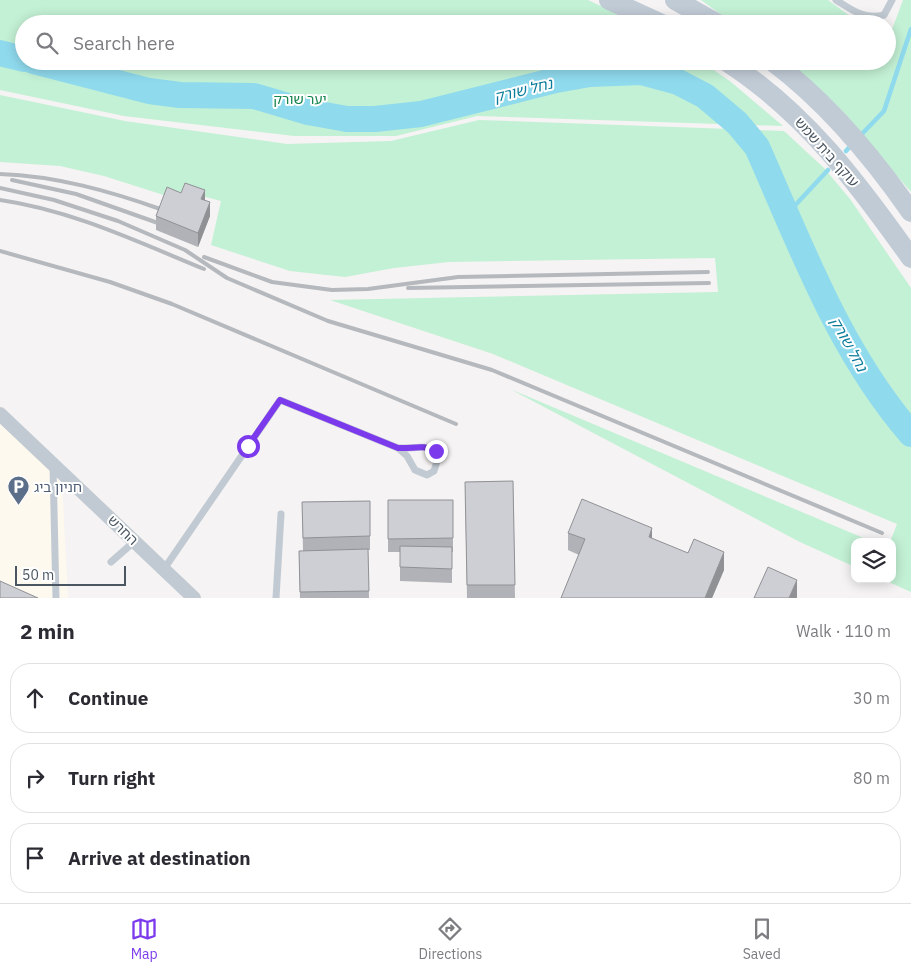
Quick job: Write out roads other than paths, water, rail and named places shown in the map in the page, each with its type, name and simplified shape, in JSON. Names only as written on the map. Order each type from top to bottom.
[{"type":"main road","points":[[609,0],[642,15]]},
{"type":"main road","points":[[675,0],[702,15]]},
{"type":"main road","name":"עוקף בית שמש","points":[[738,70],[786,107],[811,132],[857,183],[911,258]]},
{"type":"main road","name":"עוקף בית שמש","points":[[783,70],[805,87],[858,142],[911,212]]},
{"type":"street","name":"החרש","points":[[0,414],[194,598]]},
{"type":"lane","points":[[836,0],[860,15]]},
{"type":"lane","points":[[884,15],[892,0]]},
{"type":"lane","points":[[164,569],[280,400],[398,448],[413,449],[426,446],[436,451],[438,458],[434,471],[427,474],[415,470],[407,456],[398,448]]},
{"type":"lane","points":[[52,463],[56,598]]},
{"type":"lane","points":[[276,598],[281,514]]},
{"type":"lane","points":[[112,562],[135,541]]},
{"type":"waterway","points":[[860,136],[884,111],[911,29]]},
{"type":"waterway","name":"נחל שורק","points":[[0,53],[15,57]]},
{"type":"waterway","name":"נחל שורק","points":[[68,70],[149,91],[180,95],[254,96],[308,112],[347,119],[375,119],[421,114],[556,80],[590,74],[641,72],[678,82],[705,96],[737,123],[757,147],[806,259],[842,333],[886,402],[911,434]]},
{"type":"waterway","points":[[846,151],[853,143]]},
{"type":"waterway","points":[[787,214],[828,170]]},
{"type":"railway","points":[[0,174],[62,181],[163,210]]},
{"type":"railway","points":[[12,180],[76,194],[158,223]]},
{"type":"railway","points":[[0,188],[54,200],[118,221],[185,250],[227,278],[328,321],[492,370],[882,533]]},
{"type":"railway","points":[[0,200],[53,211],[78,219],[204,269]]},
{"type":"railway","points":[[0,251],[110,282],[172,304],[456,424]]},
{"type":"railway","points":[[204,257],[272,282],[332,290],[368,289],[458,277],[708,272]]},
{"type":"railway","points":[[408,288],[709,283]]},
{"type":"place","name":"חניון ביג","points":[[18,506]]},
{"type":"park label","name":"יער שורק","points":[[300,99]]}]
